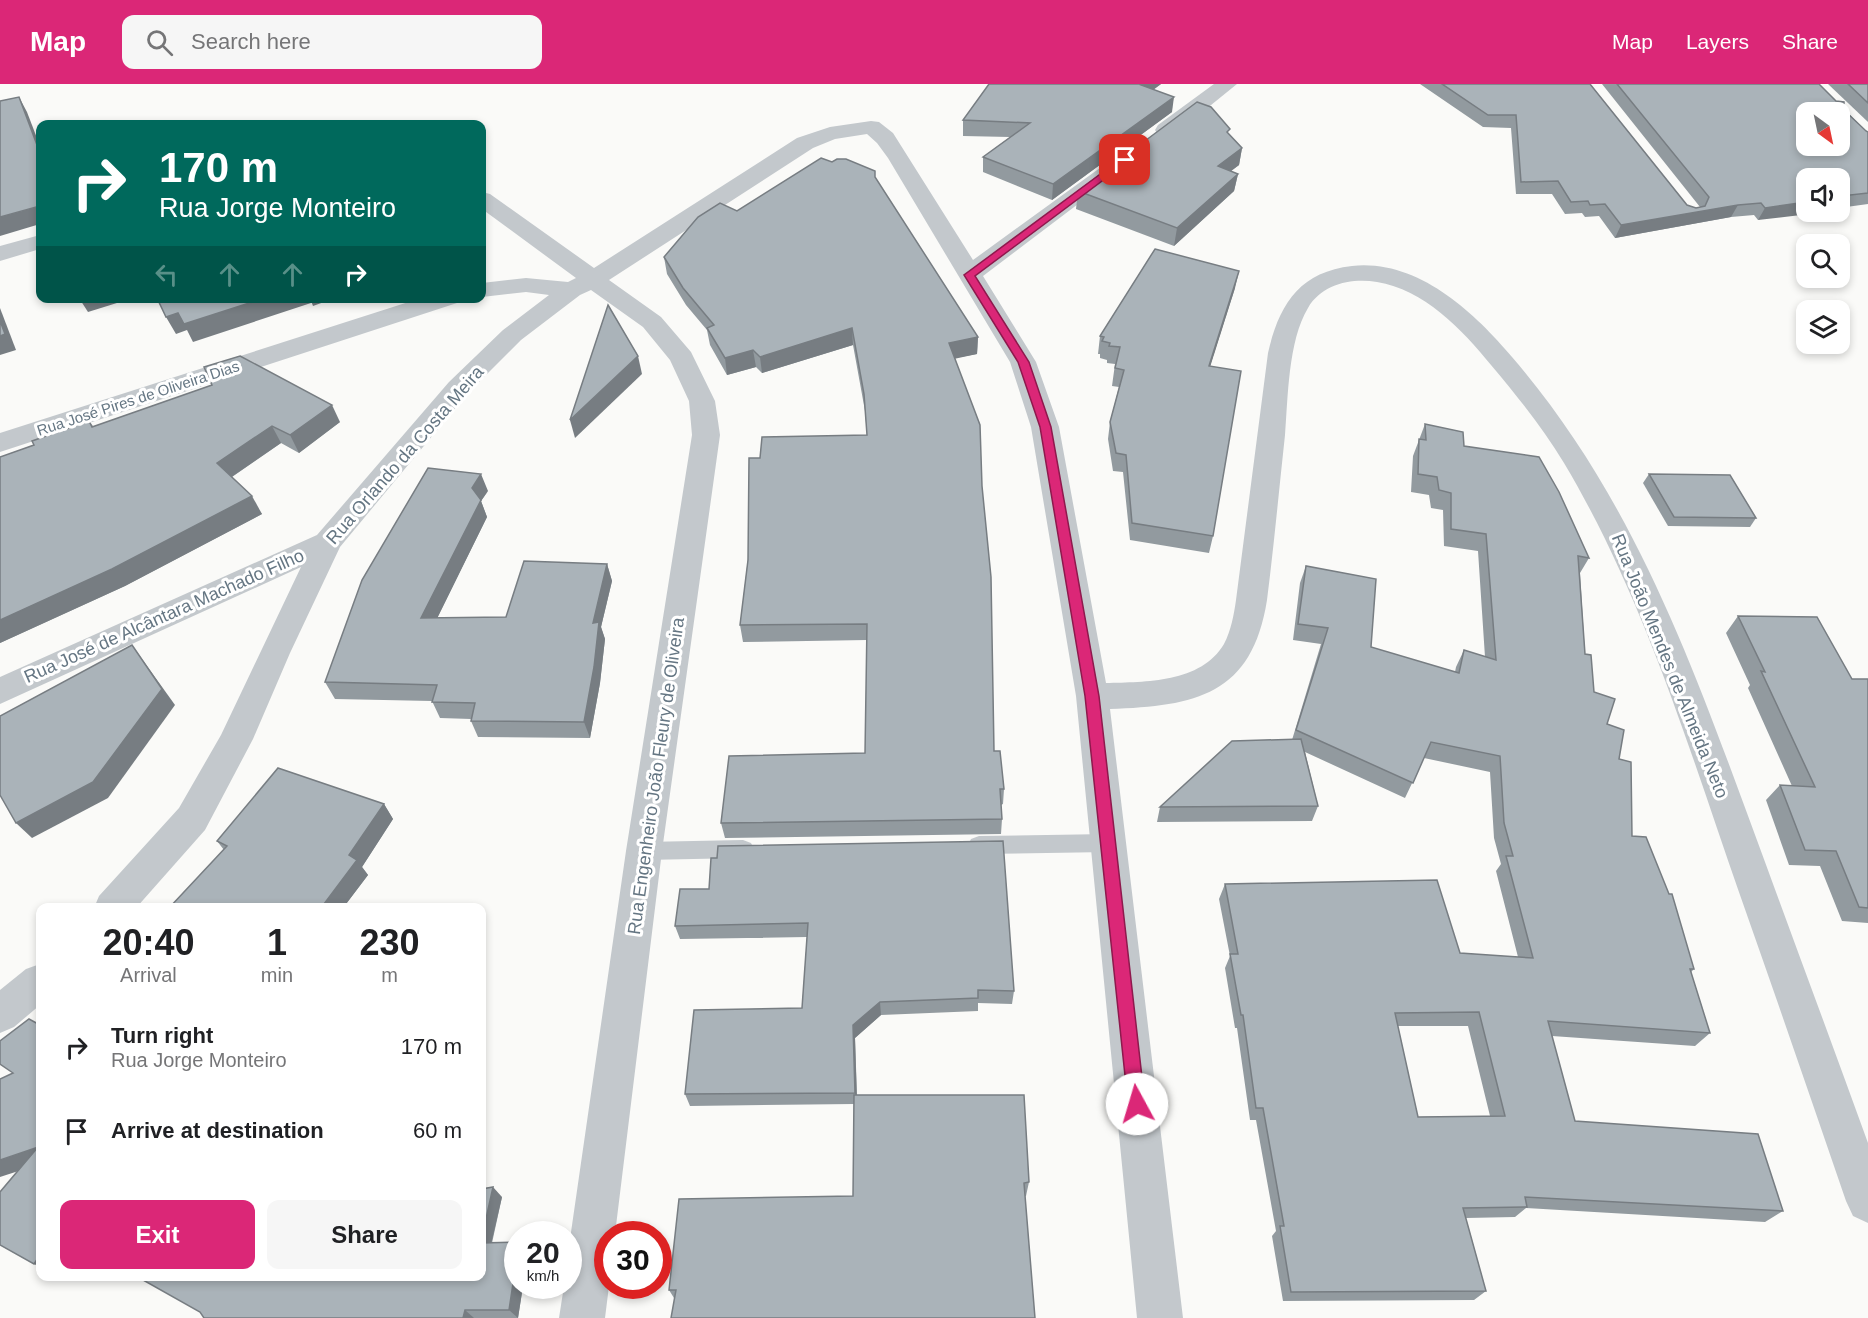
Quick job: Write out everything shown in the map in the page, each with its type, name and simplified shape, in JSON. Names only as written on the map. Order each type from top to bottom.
[{"type":"street","points":[[1149,143],[1227,84]]},
{"type":"street","name":"Rua Orlando da Costa Meira","points":[[116,903],[192,819],[236,739],[274,653],[328,542],[458,388],[512,335],[582,285],[805,143],[849,128],[871,128],[885,138],[969,275]]},
{"type":"street","points":[[1125,160],[969,275],[1023,362],[1045,427],[1092,696],[1160,1318]]},
{"type":"street","name":"Rua Engenheiro João Fleury de Oliveira","points":[[486,202],[582,285],[652,322],[682,358],[702,401],[706,435],[644,851],[582,1318]]},
{"type":"street","points":[[0,254],[36,243]]},
{"type":"street","name":"Rua João Mendes de Almeida Neto","points":[[1092,696],[1130,696],[1196,684],[1226,666],[1245,636],[1252,595],[1280,357],[1292,314],[1305,295],[1326,279],[1354,272],[1386,274],[1414,284],[1441,301],[1491,349],[1561,434],[1603,507],[1638,578],[1706,747],[1868,1201]]},
{"type":"street","points":[[486,290],[526,285],[582,285]]},
{"type":"street","name":"Rua José Pires de Oliveira Dias","points":[[0,443],[433,303]]},
{"type":"street","name":"Rua José de Alcântara Machado Filho","points":[[0,691],[328,542]]},
{"type":"street","points":[[0,1014],[36,985]]},
{"type":"lane","points":[[953,845],[1108,843]]},
{"type":"lane","points":[[644,851],[763,849]]},
{"type":"building","points":[[989,84],[1143,84],[1141,85],[1174,97],[1053,184],[983,157],[1030,123],[963,120]]},
{"type":"building","points":[[1442,84],[1590,84],[1687,205],[1696,208],[1705,206],[1709,197],[1617,84],[1819,84],[1836,101],[1844,102],[1796,102],[1796,156],[1850,156],[1850,116],[1868,132],[1868,193],[1850,195],[1850,168],[1796,168],[1796,203],[1765,208],[1761,203],[1738,205],[1621,225],[1605,204],[1590,205],[1588,201],[1571,202],[1558,181],[1521,182],[1516,115],[1488,115]]},
{"type":"building","points":[[1848,84],[1868,84],[1868,103]]},
{"type":"building","points":[[19,97],[36,142],[36,207],[0,217],[0,101]]},
{"type":"building","points":[[1197,102],[1211,107],[1230,129],[1227,132],[1242,148],[1218,166],[1238,174],[1177,228],[1078,191]]},
{"type":"building","points":[[821,158],[832,162],[837,159],[846,159],[875,171],[875,177],[978,337],[949,343],[980,425],[982,486],[991,577],[994,751],[1000,751],[1004,789],[1000,789],[1002,819],[721,823],[729,756],[865,753],[867,624],[740,625],[748,560],[749,458],[760,458],[762,437],[867,435],[864,394],[852,328],[760,357],[753,350],[725,358],[707,328],[714,325],[683,288],[664,257],[698,217],[720,203],[737,211]]},
{"type":"building","points":[[1155,249],[1239,271],[1209,366],[1241,371],[1213,536],[1132,523],[1126,455],[1116,453],[1110,422],[1124,370],[1115,368],[1120,347],[1109,346],[1110,343],[1102,341],[1104,337],[1100,336]]},
{"type":"building","points":[[159,303],[249,303],[184,324],[178,313],[166,317]]},
{"type":"building","points":[[608,305],[638,356],[570,420]]},
{"type":"building","points":[[0,321],[5,334],[0,336]]},
{"type":"building","points":[[240,356],[332,405],[290,435],[272,426],[217,463],[252,496],[112,569],[0,620],[0,457],[34,445],[32,441],[89,421],[92,427],[212,385],[204,367]]},
{"type":"building","points":[[1425,424],[1463,432],[1464,446],[1539,457],[1559,492],[1589,558],[1578,556],[1585,654],[1591,655],[1594,692],[1615,699],[1607,724],[1624,730],[1619,759],[1631,762],[1632,836],[1646,837],[1669,894],[1672,894],[1694,969],[1690,969],[1710,1033],[1548,1021],[1575,1121],[1758,1134],[1783,1211],[1525,1197],[1527,1207],[1463,1208],[1486,1291],[1291,1292],[1280,1226],[1284,1226],[1263,1108],[1256,1108],[1243,1015],[1241,1015],[1230,954],[1238,954],[1225,884],[1437,880],[1460,953],[1533,958],[1506,856],[1513,856],[1504,823],[1500,756],[1431,742],[1413,783],[1296,730],[1328,628],[1298,624],[1306,566],[1376,579],[1371,647],[1459,673],[1464,650],[1496,660],[1486,534],[1451,529],[1451,493],[1439,490],[1437,477],[1418,474],[1419,439],[1426,440]],"holes":[[[1479,1012],[1505,1116],[1418,1117],[1395,1013]]]},
{"type":"building","points":[[428,468],[481,474],[472,488],[481,500],[421,618],[506,617],[524,561],[607,564],[593,623],[599,622],[584,722],[471,721],[475,703],[432,702],[437,685],[325,682],[362,580]]},
{"type":"building","points":[[1649,474],[1730,475],[1756,518],[1674,517]]},
{"type":"building","points":[[1738,616],[1817,617],[1852,679],[1868,679],[1868,908],[1859,907],[1836,851],[1805,850],[1780,785],[1815,787]]},
{"type":"building","points":[[132,645],[162,689],[93,782],[16,823],[0,795],[0,716]]},
{"type":"building","points":[[1301,739],[1318,806],[1160,807],[1232,741]]},
{"type":"building","points":[[278,768],[384,804],[349,855],[357,860],[325,903],[174,903],[227,846],[217,841]]},
{"type":"building","points":[[1003,841],[1014,991],[978,990],[978,998],[880,1002],[853,1025],[855,1093],[685,1094],[694,1010],[802,1008],[808,923],[675,926],[680,889],[709,889],[711,858],[717,858],[718,846]]},
{"type":"building","points":[[29,1019],[36,1023],[36,1148],[0,1160],[0,1079],[13,1073],[0,1064],[0,1041]]},
{"type":"building","points":[[854,1095],[1024,1095],[1029,1182],[1024,1183],[1035,1318],[671,1318],[676,1290],[672,1290],[672,1263],[679,1199],[853,1196]]},
{"type":"building","points":[[36,1149],[36,1261],[34,1264],[0,1245],[0,1192]]},
{"type":"building","points":[[493,1187],[486,1219],[486,1188]]},
{"type":"building","points":[[504,1242],[504,1299],[511,1299],[509,1310],[465,1310],[463,1318],[204,1318],[200,1312],[145,1281],[486,1281],[486,1243]]},
{"type":"route","points":[[1125,160],[969,275],[1023,362],[1045,427],[1092,696],[1137,1104]]}]
